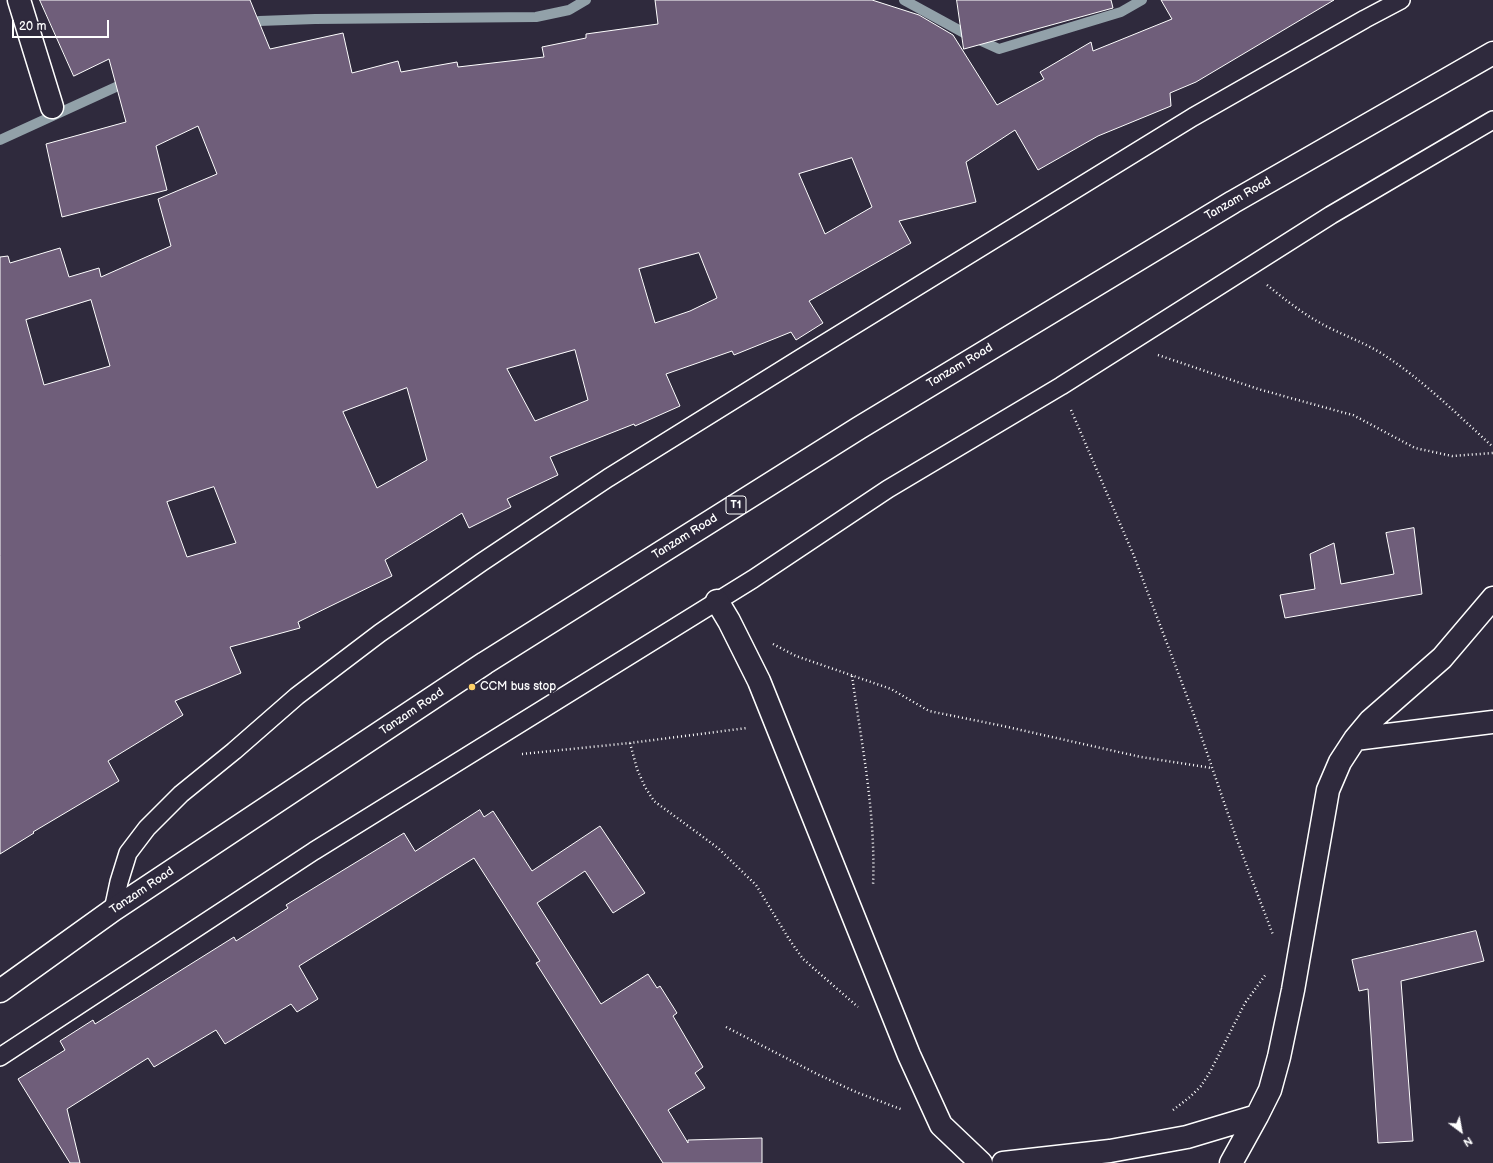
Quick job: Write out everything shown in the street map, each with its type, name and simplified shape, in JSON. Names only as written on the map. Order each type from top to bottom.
[{"type":"main road","points":[[19,0],[52,107]]},
{"type":"main road","name":"Tanzam Road","points":[[0,991],[113,910],[485,663],[859,428],[1233,202],[1493,53]]},
{"type":"main road","points":[[1231,1163],[1270,1090],[1286,1021],[1328,790],[1340,762],[1355,739],[1370,721],[1442,658],[1493,598]]},
{"type":"main road","points":[[717,600],[759,681],[903,1041],[941,1125],[981,1163]]},
{"type":"main road","points":[[1355,739],[1493,722]]},
{"type":"main road","points":[[1004,1163],[1110,1151],[1187,1137],[1257,1116]]},
{"type":"lane","points":[[113,910],[119,882],[128,853],[147,828],[181,794],[234,751],[297,696],[380,633],[482,562],[608,478],[801,358],[1193,117],[1364,18],[1401,0]]},
{"type":"lane","points":[[0,1057],[314,851],[753,579],[888,489],[1061,386],[1331,216],[1493,120]]},
{"type":"path","points":[[1247,268],[1289,303],[1322,324],[1363,342],[1390,359],[1425,385],[1493,447]]},
{"type":"path","points":[[1125,345],[1182,362],[1258,388],[1353,414],[1415,448],[1452,456],[1493,453]]},
{"type":"path","points":[[1061,386],[1134,556],[1194,715],[1237,840],[1275,940]]},
{"type":"path","points":[[769,642],[796,656],[900,693],[913,703],[928,711],[1004,726],[1141,757],[1212,768]]},
{"type":"path","points":[[852,676],[873,825],[872,893]]},
{"type":"path","points":[[515,754],[630,743],[708,732],[777,725]]},
{"type":"path","points":[[630,743],[637,769],[654,801],[718,848],[756,885],[789,939],[804,959],[859,1008]]},
{"type":"path","points":[[1167,1113],[1190,1097],[1201,1086],[1210,1072],[1245,1003],[1269,971]]},
{"type":"path","points":[[726,1028],[856,1092],[941,1125]]},
{"type":"building","points":[[40,0],[250,0],[270,49],[343,33],[352,73],[398,61],[401,72],[457,62],[458,67],[544,57],[542,47],[586,38],[586,34],[658,24],[655,0],[872,0],[919,15],[953,35],[997,105],[1044,79],[1040,72],[1091,42],[1093,51],[1172,19],[1161,0],[1334,0],[1196,82],[1170,93],[1171,106],[1098,136],[1038,170],[1015,130],[966,162],[976,202],[899,221],[911,243],[809,301],[823,323],[796,340],[791,332],[734,355],[732,351],[666,374],[680,406],[635,426],[634,424],[550,457],[558,475],[507,499],[511,507],[469,528],[462,513],[385,560],[392,576],[298,622],[300,628],[230,647],[241,673],[175,701],[183,715],[108,761],[119,781],[33,832],[34,833],[0,854],[0,257],[8,256],[10,263],[60,248],[69,277],[99,268],[101,277],[171,246],[158,199],[217,174],[198,126],[156,146],[167,190],[62,217],[46,144],[126,122],[109,59],[74,76]],"holes":[[[852,158],[872,207],[825,234],[799,174]],[[699,253],[717,298],[690,311],[655,323],[639,269]],[[91,300],[110,366],[44,385],[26,320]],[[575,350],[588,400],[535,421],[507,369]],[[407,388],[427,460],[377,488],[343,412]],[[214,487],[236,543],[187,557],[167,502]]]},
{"type":"building","points":[[957,0],[1111,0],[1113,8],[964,49]]},
{"type":"building","points":[[1414,528],[1422,594],[1285,618],[1280,595],[1315,589],[1310,554],[1334,543],[1341,584],[1394,574],[1386,533]]},
{"type":"building","points":[[480,810],[484,817],[493,811],[532,871],[600,826],[645,893],[613,913],[585,871],[537,903],[601,1004],[648,974],[657,988],[660,986],[677,1013],[673,1016],[703,1067],[695,1073],[705,1088],[668,1110],[688,1143],[688,1140],[762,1138],[762,1163],[663,1163],[536,963],[540,961],[474,858],[299,966],[318,999],[297,1012],[291,1004],[225,1044],[216,1030],[154,1067],[148,1058],[67,1109],[80,1163],[70,1163],[18,1079],[65,1050],[60,1041],[93,1020],[95,1024],[234,937],[236,941],[288,908],[286,905],[404,833],[415,851]]},
{"type":"building","points":[[1476,931],[1484,961],[1401,981],[1413,1141],[1378,1143],[1368,989],[1359,991],[1352,960]]},
{"type":"waterway","points":[[247,27],[259,21],[315,19],[536,17],[569,10],[586,0]]},
{"type":"waterway","points":[[904,0],[966,34],[999,49],[1121,12],[1142,0]]},
{"type":"waterway","points":[[0,140],[129,81]]},
{"type":"place","name":"CCM bus stop","points":[[472,687]]}]
